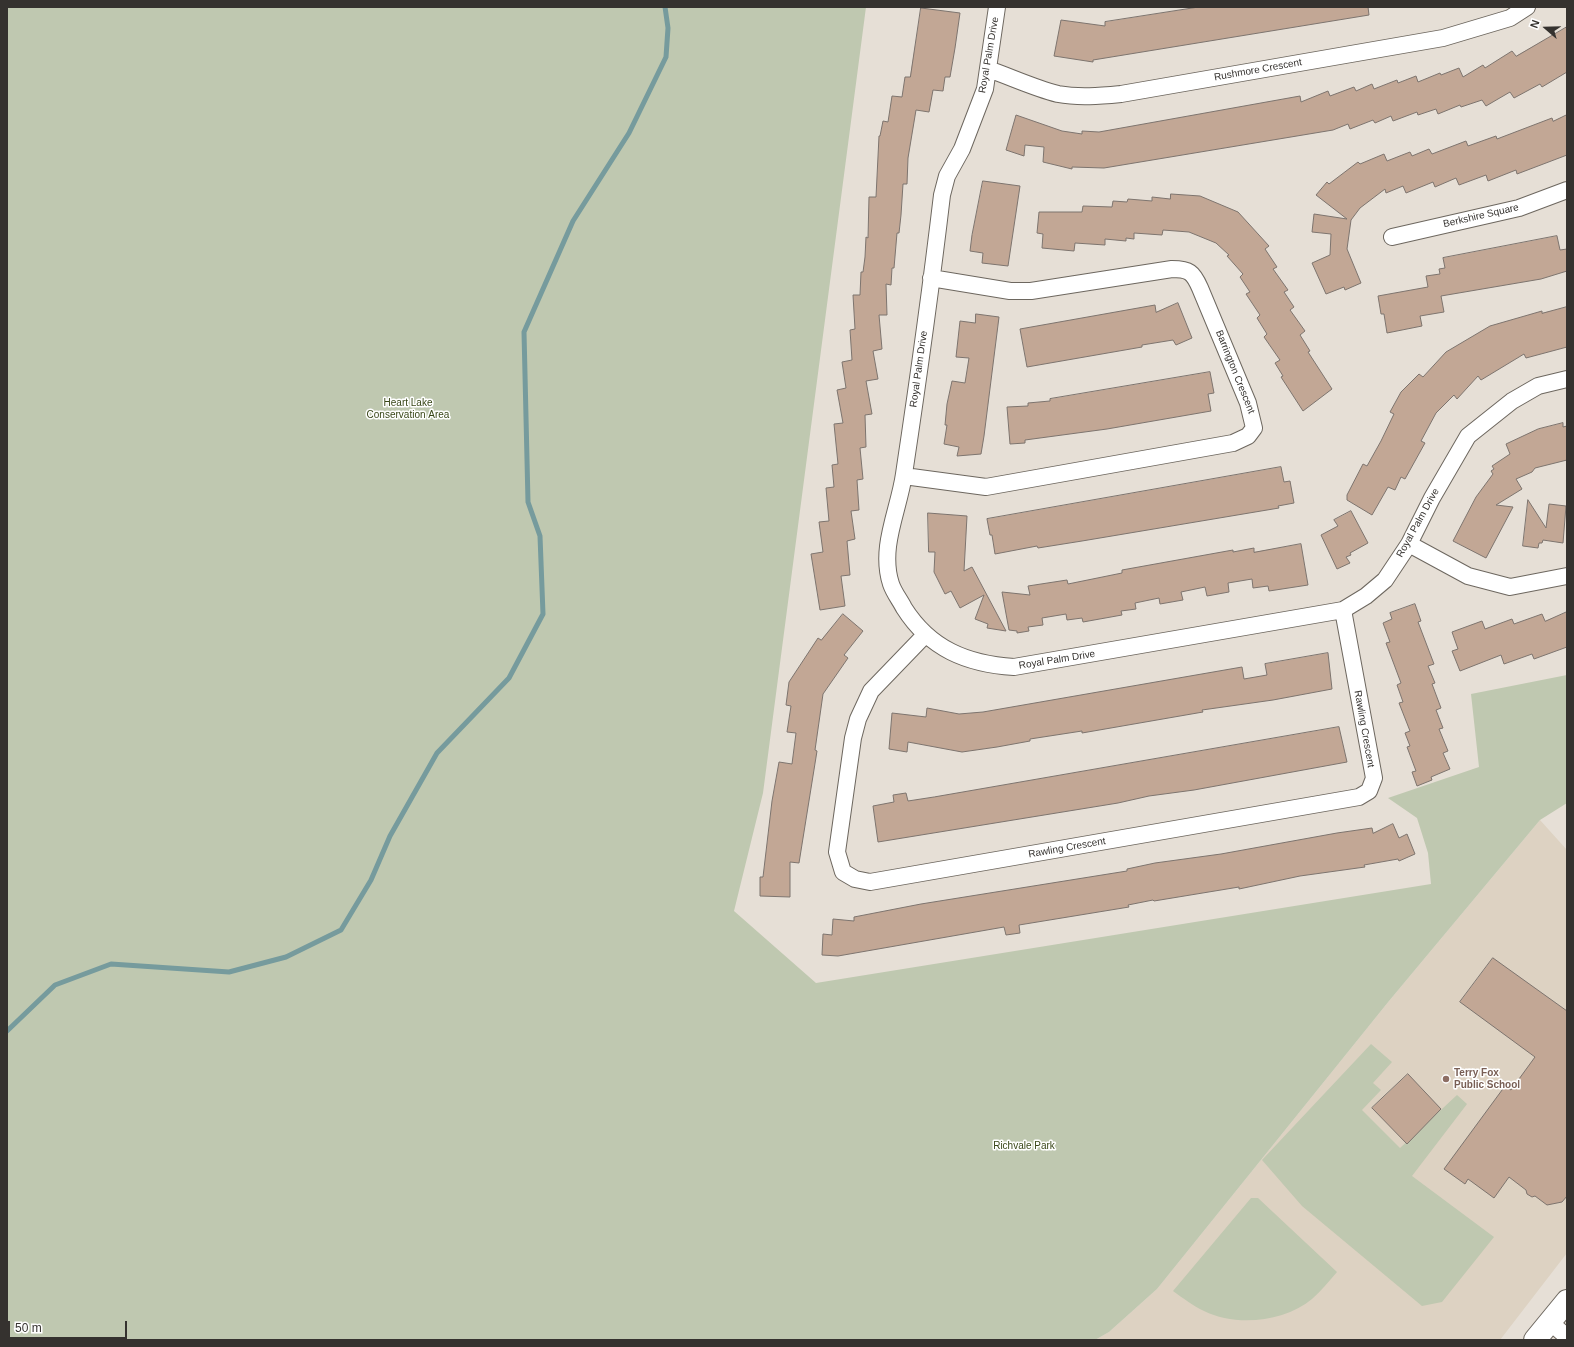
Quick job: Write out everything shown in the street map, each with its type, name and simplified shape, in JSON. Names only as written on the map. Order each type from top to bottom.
[{"type":"street","name":"Royal Palm Drive","points":[[997,7],[983,95],[962,148],[947,176],[942,195],[904,476],[889,537],[889,570],[891,584],[909,616],[925,635],[942,648],[972,660],[990,665],[1014,667],[1343,610],[1366,596],[1385,580],[1409,544],[1432,498],[1468,436],[1496,413],[1538,386],[1567,379]]},
{"type":"street","name":"Rushmore Crescent","points":[[988,69],[1038,88],[1060,94],[1089,97],[1121,94],[1443,38],[1510,18],[1527,7]]},
{"type":"street","name":"Berkshire Square","points":[[1392,237],[1519,208],[1567,190]]},
{"type":"street","name":"Barrington Crescent","points":[[904,476],[986,487],[1233,443],[1248,436],[1254,428],[1248,403],[1195,275],[1184,269],[1172,269],[1031,291],[1010,291],[931,278]]},
{"type":"street","points":[[1409,544],[1468,576],[1510,587],[1567,576]]},
{"type":"street","name":"Rawling Crescent","points":[[925,635],[871,691],[858,719],[853,738],[838,852],[843,872],[855,879],[870,882],[1359,798],[1369,791],[1374,778],[1343,610]]},
{"type":"street","points":[[1535,1340],[1567,1301]]},
{"type":"street","points":[[1550,1322],[1567,1337]]},
{"type":"shaded area","name":"Terry Fox Public School","points":[[1540,820],[1567,850],[1567,1253],[1500,1340],[1095,1340],[1109,1332],[1157,1289],[1389,1001]]},
{"type":"green space","name":"Heart Lake Conservation Area","points":[[7,7],[866,7],[763,793],[734,911],[816,983],[1431,884],[1428,853],[1417,818],[1388,798],[1479,767],[1471,694],[1567,675],[1567,803],[1540,820],[1389,1001],[1157,1289],[1109,1332],[1095,1340],[7,1340]]},
{"type":"green space","points":[[1371,1044],[1392,1062],[1373,1083],[1381,1090],[1362,1110],[1400,1148],[1457,1095],[1467,1104],[1412,1176],[1494,1237],[1442,1302],[1422,1306],[1302,1206],[1262,1160]]},
{"type":"green space","points":[[1251,1198],[1258,1198],[1337,1272],[1312,1299],[1301,1307],[1288,1313],[1260,1320],[1230,1319],[1204,1311],[1173,1291]]},
{"type":"building","points":[[1199,7],[1368,7],[1369,15],[1093,60],[1093,62],[1054,56],[1061,20],[1105,26],[1105,22]]},
{"type":"building","points":[[921,8],[960,13],[955,48],[950,77],[945,77],[943,91],[933,90],[929,112],[916,110],[908,158],[907,184],[903,184],[901,215],[899,233],[897,233],[894,268],[892,268],[891,285],[886,284],[887,315],[879,315],[882,349],[873,351],[878,379],[866,381],[872,414],[865,415],[866,447],[860,448],[863,479],[857,480],[859,510],[851,511],[855,539],[847,541],[850,575],[841,576],[845,606],[820,610],[811,554],[823,552],[819,522],[829,521],[826,488],[834,487],[832,465],[838,464],[834,424],[843,423],[837,390],[846,388],[842,362],[852,360],[850,330],[855,329],[853,295],[860,295],[861,272],[863,272],[866,237],[868,238],[869,197],[876,197],[879,136],[883,121],[888,122],[892,96],[902,97],[905,77],[910,77]]},
{"type":"building","points":[[1567,27],[1567,72],[1542,87],[1540,84],[1514,98],[1510,92],[1486,106],[1482,100],[1461,107],[1460,105],[1438,114],[1436,109],[1418,115],[1417,112],[1393,121],[1391,116],[1375,123],[1373,120],[1350,129],[1348,124],[1333,130],[1104,168],[1072,167],[1072,169],[1043,162],[1044,147],[1025,145],[1024,156],[1006,150],[1016,115],[1062,131],[1082,134],[1082,131],[1099,132],[1300,96],[1301,102],[1328,91],[1330,96],[1354,87],[1356,91],[1372,84],[1374,89],[1397,80],[1398,83],[1416,76],[1418,82],[1440,73],[1441,75],[1459,68],[1463,77],[1483,65],[1485,68],[1512,51],[1516,56]]},
{"type":"building","points":[[1567,115],[1567,155],[1517,174],[1516,170],[1488,181],[1486,175],[1459,185],[1456,178],[1435,187],[1433,182],[1406,193],[1403,186],[1386,193],[1385,189],[1360,208],[1351,220],[1347,249],[1361,283],[1345,290],[1344,287],[1326,294],[1312,263],[1330,255],[1331,234],[1312,232],[1314,214],[1347,219],[1316,195],[1327,182],[1329,184],[1358,162],[1360,164],[1384,154],[1387,161],[1410,152],[1412,156],[1429,149],[1432,154],[1466,141],[1468,146],[1496,136],[1497,139],[1552,118],[1553,121]]},
{"type":"building","points":[[983,181],[1020,186],[1008,266],[982,263],[983,253],[970,251]]},
{"type":"building","points":[[1171,194],[1200,196],[1238,212],[1269,246],[1265,249],[1277,267],[1273,269],[1288,290],[1284,292],[1294,307],[1290,310],[1305,331],[1300,335],[1310,351],[1308,352],[1332,389],[1303,411],[1281,377],[1283,376],[1275,363],[1280,360],[1264,337],[1267,334],[1257,318],[1260,315],[1246,294],[1250,292],[1240,277],[1243,274],[1227,256],[1229,255],[1216,243],[1189,232],[1163,230],[1162,235],[1134,233],[1134,239],[1126,238],[1126,241],[1105,239],[1105,245],[1075,243],[1074,251],[1042,248],[1043,234],[1037,233],[1039,212],[1082,212],[1083,206],[1112,207],[1113,201],[1127,202],[1128,199],[1152,201],[1152,197],[1170,199]]},
{"type":"building","points":[[1557,236],[1560,250],[1567,249],[1567,271],[1541,279],[1441,296],[1444,312],[1420,316],[1422,326],[1387,333],[1384,314],[1381,314],[1378,296],[1428,287],[1426,276],[1440,274],[1439,269],[1445,268],[1443,258]]},
{"type":"building","points":[[1178,303],[1192,338],[1176,345],[1173,340],[1142,345],[1142,347],[1027,367],[1020,329],[1155,305],[1156,312]]},
{"type":"building","points":[[1567,307],[1567,347],[1526,358],[1524,354],[1481,380],[1478,376],[1457,399],[1454,395],[1436,413],[1421,441],[1425,443],[1405,479],[1401,477],[1395,490],[1388,487],[1372,515],[1347,500],[1347,495],[1363,464],[1367,466],[1381,441],[1394,414],[1390,412],[1401,392],[1419,374],[1423,377],[1446,352],[1490,326],[1542,311],[1542,313]]},
{"type":"building","points":[[976,314],[999,317],[984,436],[981,454],[957,456],[959,447],[944,444],[947,425],[945,425],[947,404],[952,381],[965,383],[969,358],[956,357],[960,321],[975,323]]},
{"type":"building","points":[[1210,372],[1214,393],[1208,394],[1211,411],[1107,429],[1025,440],[1025,443],[1010,444],[1007,407],[1028,406],[1028,403],[1050,401],[1050,399]]},
{"type":"building","points":[[1563,423],[1563,427],[1567,426],[1567,460],[1535,468],[1532,472],[1516,479],[1522,489],[1496,505],[1513,507],[1486,558],[1453,541],[1476,497],[1493,474],[1491,471],[1494,469],[1492,466],[1510,454],[1506,444],[1538,429]]},
{"type":"building","points":[[1281,467],[1284,482],[1290,481],[1294,503],[1278,506],[1279,508],[995,554],[992,535],[990,535],[987,519]]},
{"type":"building","points":[[1528,500],[1546,528],[1549,504],[1566,506],[1563,543],[1543,540],[1542,543],[1539,543],[1538,548],[1523,546]]},
{"type":"building","points":[[1351,511],[1368,543],[1350,553],[1351,555],[1346,557],[1350,563],[1337,569],[1321,535],[1338,526],[1334,520]]},
{"type":"building","points":[[928,513],[967,516],[964,571],[972,567],[1006,631],[987,628],[988,624],[975,619],[984,595],[960,608],[951,591],[945,594],[934,572],[935,552],[929,552]]},
{"type":"building","points":[[1301,544],[1308,585],[1269,591],[1268,586],[1253,588],[1252,579],[1228,583],[1229,592],[1207,596],[1205,587],[1181,592],[1183,600],[1160,604],[1159,598],[1135,603],[1136,609],[1121,611],[1122,615],[1083,622],[1082,618],[1067,620],[1066,614],[1042,618],[1043,625],[1028,627],[1029,631],[1017,633],[1017,631],[1009,630],[1002,592],[1030,595],[1028,586],[1067,580],[1068,584],[1122,573],[1122,570],[1233,550],[1233,552],[1254,548],[1254,552]]},
{"type":"building","points":[[1415,604],[1421,621],[1418,622],[1434,664],[1428,666],[1435,683],[1432,684],[1441,708],[1436,710],[1443,728],[1439,729],[1448,751],[1443,753],[1450,769],[1431,777],[1432,780],[1417,786],[1412,772],[1416,771],[1407,747],[1410,746],[1405,733],[1410,731],[1399,703],[1403,702],[1397,685],[1401,683],[1386,643],[1390,642],[1383,623],[1392,619],[1390,613]]},
{"type":"building","points":[[1567,612],[1567,647],[1534,659],[1532,654],[1504,664],[1501,655],[1460,671],[1452,651],[1458,649],[1452,632],[1482,621],[1485,629],[1512,619],[1514,624],[1542,614],[1545,621]]},
{"type":"building","points":[[843,614],[863,631],[844,655],[848,658],[823,694],[815,750],[817,751],[799,863],[790,862],[790,897],[760,896],[760,877],[763,877],[772,801],[779,762],[792,764],[796,733],[787,732],[791,706],[786,705],[789,682],[818,638],[821,640]]},
{"type":"building","points":[[1328,653],[1332,689],[1273,700],[1202,710],[1203,712],[1082,733],[1082,731],[1030,739],[1030,741],[962,752],[908,742],[907,752],[889,749],[892,713],[926,717],[927,708],[959,714],[983,712],[1242,667],[1244,679],[1267,675],[1265,664]]},
{"type":"building","points":[[1339,727],[1347,762],[1194,790],[1149,796],[1118,803],[878,842],[873,806],[894,802],[893,795],[906,793],[908,801]]},
{"type":"building","points":[[1393,824],[1399,838],[1407,834],[1415,854],[1399,861],[1398,859],[1364,865],[1365,867],[1300,876],[1239,889],[1239,887],[1153,900],[1128,905],[1129,907],[1019,925],[1020,933],[1006,935],[1004,927],[838,956],[822,955],[823,934],[832,935],[833,919],[854,921],[854,917],[921,904],[1127,871],[1127,869],[1155,863],[1221,854],[1337,833],[1372,828],[1373,833]]},
{"type":"building","points":[[1493,958],[1567,1011],[1567,1196],[1562,1202],[1547,1205],[1535,1196],[1532,1197],[1527,1194],[1526,1190],[1509,1177],[1494,1198],[1468,1179],[1465,1184],[1444,1169],[1505,1086],[1511,1090],[1535,1057],[1460,1002]]},
{"type":"building","points":[[1408,1074],[1441,1109],[1407,1144],[1372,1108]]},
{"type":"waterway","points":[[7,1031],[55,985],[111,964],[229,972],[286,957],[341,930],[371,880],[390,836],[437,753],[509,678],[543,614],[540,536],[528,502],[524,332],[573,221],[629,133],[666,57],[668,28],[665,7]]},
{"type":"place","name":"Terry Fox Public School","points":[[1446,1079]]},
{"type":"park label","name":"Richvale Park","points":[[1024,1146]]}]
